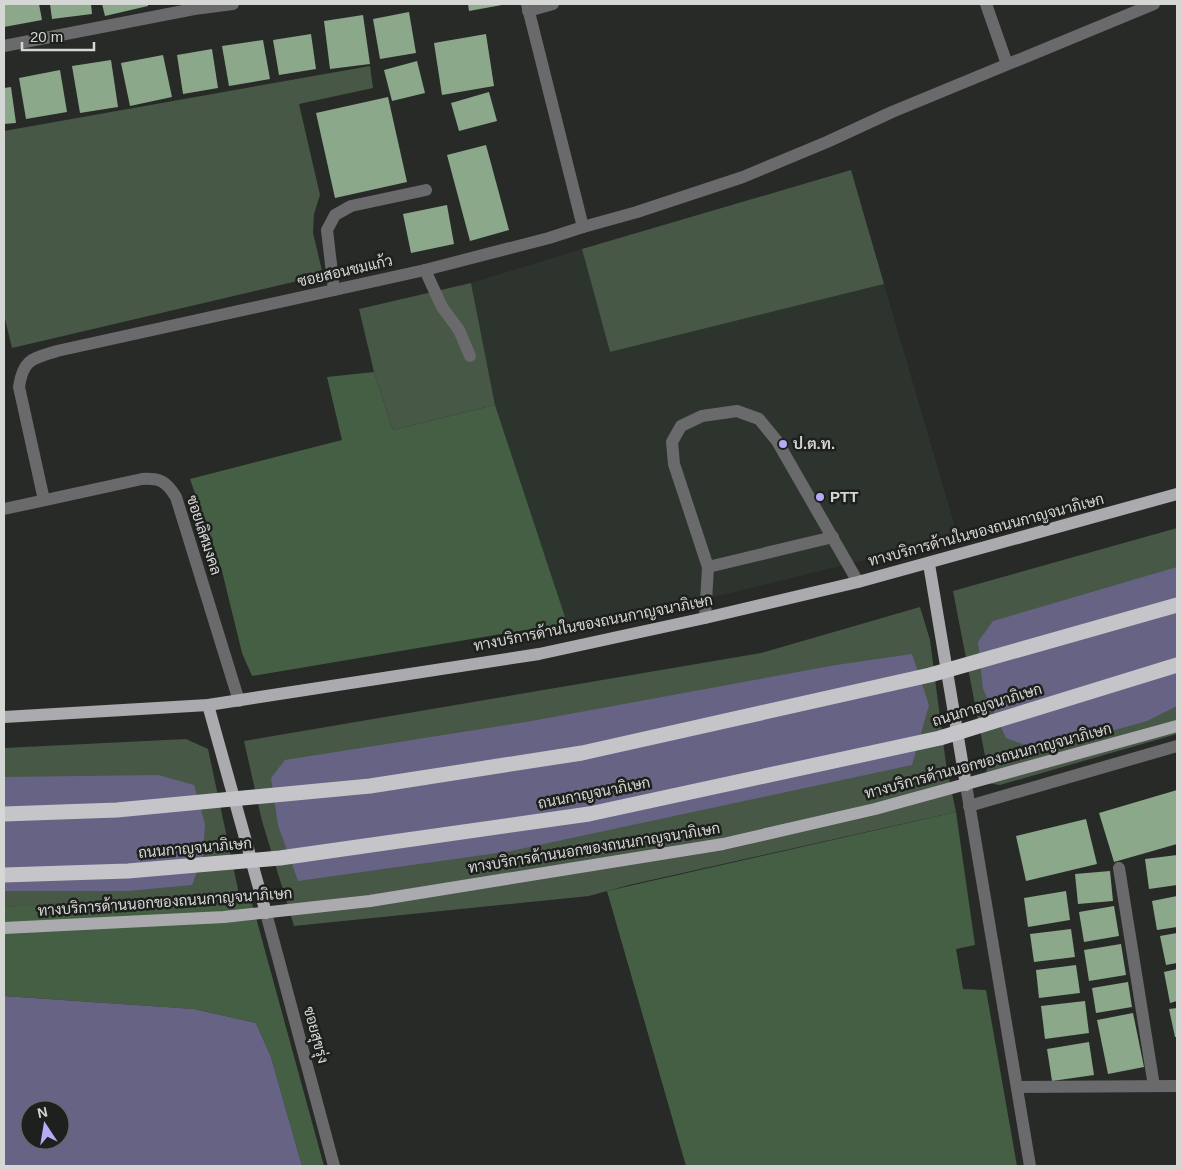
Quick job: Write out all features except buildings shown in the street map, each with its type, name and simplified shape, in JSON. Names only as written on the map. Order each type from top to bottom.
[{"type":"highway","points":[[4,814],[117,810],[370,786],[582,753],[930,676],[1177,605]]},
{"type":"highway","name":"ถนนกาญจนาภิเษก","points":[[4,875],[128,871],[280,858],[589,814],[940,738],[1177,665]]},
{"type":"main road","name":"ทางบริการด้านในของถนนกาญจนาภิเษก","points":[[4,717],[208,705],[539,654],[706,618],[858,582],[929,564],[1177,494]]},
{"type":"main road","points":[[929,564],[966,784]]},
{"type":"main road","points":[[208,705],[266,913]]},
{"type":"main road","name":"ทางบริการด้านนอกของถนนกาญจนาภิเษก","points":[[4,928],[224,917],[370,901],[722,844],[875,810],[1177,726]]},
{"type":"street","points":[[4,46],[197,6],[233,4]]},
{"type":"street","points":[[553,4],[528,7],[583,227]]},
{"type":"street","points":[[986,4],[1007,64]]},
{"type":"street","name":"ซอยสอนชมแก้ว","points":[[44,500],[19,387],[21,372],[32,358],[56,351],[425,270],[548,238],[637,212],[744,177],[1007,64],[1154,4]]},
{"type":"street","points":[[334,290],[327,230],[335,215],[351,206],[426,190]]},
{"type":"street","points":[[425,270],[442,307],[459,330],[470,356]]},
{"type":"street","points":[[706,618],[708,567],[674,464],[672,442],[681,426],[702,416],[737,410],[759,419],[777,441],[858,582]]},
{"type":"street","name":"ซอยเลิศมงคล","points":[[4,509],[142,479],[156,478],[169,486],[176,497],[239,701]]},
{"type":"street","points":[[708,567],[833,537]]},
{"type":"street","points":[[969,806],[1177,746]]},
{"type":"street","points":[[966,784],[1030,1166]]},
{"type":"street","points":[[1119,868],[1154,1086]]},
{"type":"street","name":"ซอยสุขรุ่ง","points":[[266,913],[334,1166]]},
{"type":"street","points":[[1017,1087],[1177,1086]]},
{"type":"shaded area","name":"ป.ต.ท.","points":[[582,249],[610,352],[884,284],[958,537],[677,606],[567,623],[495,405],[471,283]]},
{"type":"shaded area","points":[[1177,567],[1177,706],[1147,721],[1040,751],[1006,738],[983,689],[978,642],[993,621]]},
{"type":"shaded area","points":[[912,654],[929,705],[912,765],[511,851],[298,881],[278,825],[271,778],[285,760],[526,722],[836,665]]},
{"type":"shaded area","points":[[158,775],[194,785],[205,824],[203,856],[192,885],[128,891],[4,891],[4,777]]},
{"type":"shaded area","points":[[4,996],[194,1009],[256,1023],[271,1057],[302,1166],[4,1166]]},
{"type":"green space","points":[[370,66],[373,88],[299,104],[320,195],[314,214],[313,233],[323,275],[12,348],[4,315],[4,131]]},
{"type":"green space","points":[[851,170],[884,284],[610,352],[582,249]]},
{"type":"green space","points":[[471,283],[495,405],[393,430],[374,372],[359,309]]},
{"type":"green space","points":[[374,372],[393,430],[495,405],[567,623],[252,676],[242,653],[222,571],[190,479],[342,440],[327,377]]},
{"type":"green space","points":[[1177,528],[1177,734],[1000,785],[987,783],[986,761],[953,591]]},
{"type":"green space","points":[[920,607],[930,640],[946,764],[956,812],[629,885],[589,896],[294,926],[262,821],[244,741],[761,653]]},
{"type":"green space","points":[[186,739],[208,749],[239,894],[4,907],[4,748]]},
{"type":"green space","points":[[956,812],[975,945],[956,949],[963,989],[986,990],[1017,1166],[686,1166],[607,891]]},
{"type":"green space","points":[[239,894],[250,896],[324,1166],[302,1166],[271,1057],[256,1023],[194,1009],[4,996],[4,907]]},
{"type":"place","name":"ป.ต.ท.","points":[[783,444]]},
{"type":"place","name":"PTT","points":[[820,497]]}]
